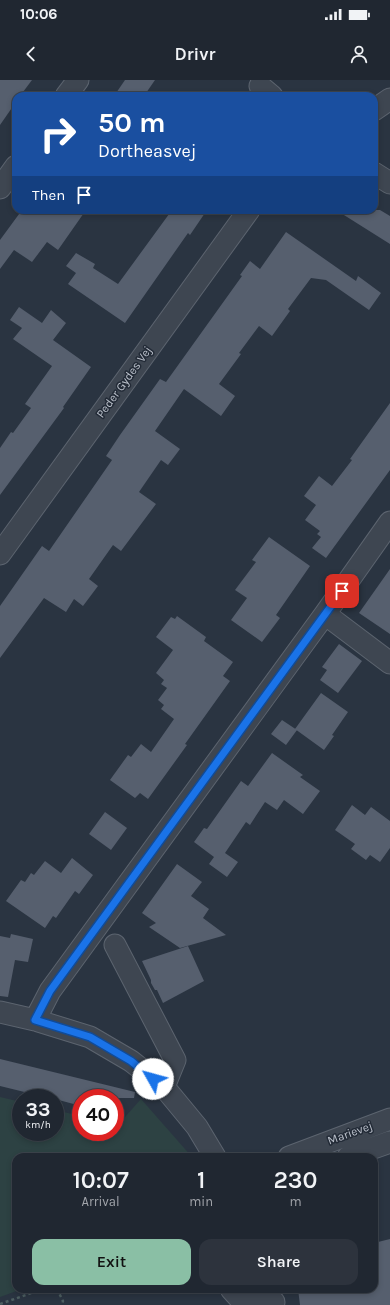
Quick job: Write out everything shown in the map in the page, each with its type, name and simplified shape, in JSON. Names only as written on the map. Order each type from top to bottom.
[{"type":"street","points":[[69,92],[78,80]]},
{"type":"street","points":[[378,107],[390,99]]},
{"type":"street","points":[[0,188],[12,172]]},
{"type":"street","points":[[378,176],[390,183]]},
{"type":"street","name":"Peder Gydes Vej","points":[[0,554],[246,214]]},
{"type":"street","points":[[35,1020],[50,991],[325,614],[390,522]]},
{"type":"street","points":[[325,614],[390,663]]},
{"type":"street","points":[[115,945],[175,1060],[164,1088]]},
{"type":"street","points":[[0,1012],[35,1020],[90,1037],[131,1061],[164,1088],[197,1127],[213,1153]]},
{"type":"street","name":"Marievej","points":[[305,1153],[390,1119]]},
{"type":"street","points":[[359,1153],[390,1142]]},
{"type":"street","points":[[235,1293],[240,1299],[273,1299]]},
{"type":"path","points":[[0,1304],[32,1293]]},
{"type":"path","points":[[59,1293],[63,1301],[62,1305]]},
{"type":"green space","points":[[0,1097],[12,1100],[12,1141],[64,1141],[64,1112],[72,1114],[72,1141],[124,1141],[124,1118],[141,1099],[188,1153],[12,1153],[12,1293],[0,1297]]},
{"type":"building","points":[[0,80],[32,80],[23,92],[12,92],[12,108],[0,125]]},
{"type":"building","points":[[125,80],[155,80],[147,92],[117,92]]},
{"type":"building","points":[[378,210],[380,210],[390,216],[390,244],[342,214],[378,214]]},
{"type":"building","points":[[19,214],[83,214],[58,250],[47,242],[32,262],[14,250],[0,269],[0,240]]},
{"type":"building","points":[[169,214],[204,214],[190,235],[188,233],[125,323],[68,284],[76,273],[66,266],[76,253],[95,264],[93,268],[118,284]]},
{"type":"building","points":[[286,232],[356,281],[358,276],[381,293],[369,310],[326,280],[311,278],[288,309],[290,311],[272,336],[259,326],[239,353],[241,354],[219,384],[235,396],[221,416],[184,389],[155,431],[180,449],[168,465],[161,460],[139,492],[156,504],[121,551],[113,545],[89,579],[98,586],[83,606],[74,599],[66,612],[44,598],[0,658],[0,606],[42,546],[49,551],[112,460],[106,456],[120,435],[160,379],[166,382],[242,276],[240,275],[250,261],[260,269]]},
{"type":"building","points":[[19,307],[42,323],[51,310],[66,323],[53,340],[91,367],[63,407],[64,408],[0,495],[0,448],[31,408],[25,404],[52,366],[13,339],[22,328],[10,320]]},
{"type":"building","points":[[390,403],[390,470],[326,558],[312,548],[321,537],[317,534],[320,531],[305,520],[316,505],[304,496],[319,476],[332,486],[352,460],[350,459]]},
{"type":"building","points":[[269,537],[310,566],[276,615],[280,618],[262,642],[231,620],[247,598],[235,590],[256,562],[252,560]]},
{"type":"building","points":[[390,569],[390,634],[359,613]]},
{"type":"building","points":[[177,616],[206,637],[204,641],[233,662],[223,676],[230,681],[185,744],[187,745],[148,799],[140,793],[135,798],[110,780],[128,755],[131,757],[141,744],[151,752],[174,719],[161,709],[164,705],[158,700],[167,688],[161,684],[164,680],[156,673],[173,650],[156,637],[171,617],[175,619]]},
{"type":"building","points":[[339,644],[362,661],[338,693],[320,680],[327,670],[322,667]]},
{"type":"building","points":[[321,693],[348,712],[332,735],[334,736],[324,750],[295,729]]},
{"type":"building","points":[[282,720],[297,730],[286,745],[271,734]]},
{"type":"building","points":[[272,753],[303,775],[300,777],[320,791],[303,814],[284,800],[277,810],[265,802],[250,825],[246,822],[225,853],[238,862],[227,877],[209,864],[214,857],[194,842],[204,828],[207,829],[241,781],[248,786]]},
{"type":"building","points":[[352,805],[365,815],[371,807],[390,821],[390,848],[380,862],[370,855],[366,860],[351,849],[355,844],[335,830]]},
{"type":"building","points":[[105,812],[127,828],[111,850],[89,834]]},
{"type":"building","points":[[72,858],[93,875],[79,894],[75,891],[56,918],[53,916],[45,928],[6,901],[21,880],[25,882],[31,873],[34,875],[45,861],[61,873]]},
{"type":"building","points":[[177,864],[202,882],[191,896],[209,909],[203,918],[226,935],[180,948],[149,927],[156,923],[142,913]]},
{"type":"building","points":[[11,934],[33,939],[28,962],[15,960],[8,997],[0,996],[0,936],[10,938]]},
{"type":"building","points":[[188,946],[204,981],[163,1003],[157,990],[155,990],[151,983],[142,961]]},
{"type":"building","points":[[0,1059],[123,1089],[72,1089],[72,1104],[64,1101],[64,1089],[12,1089],[0,1086]]},
{"type":"building","points":[[124,1089],[135,1092],[134,1098],[124,1098]]},
{"type":"building","points":[[390,1239],[390,1305],[300,1305],[298,1293],[378,1293],[378,1242]]},
{"type":"route","points":[[153,1079],[131,1061],[90,1037],[35,1020],[50,991],[342,591]]}]
